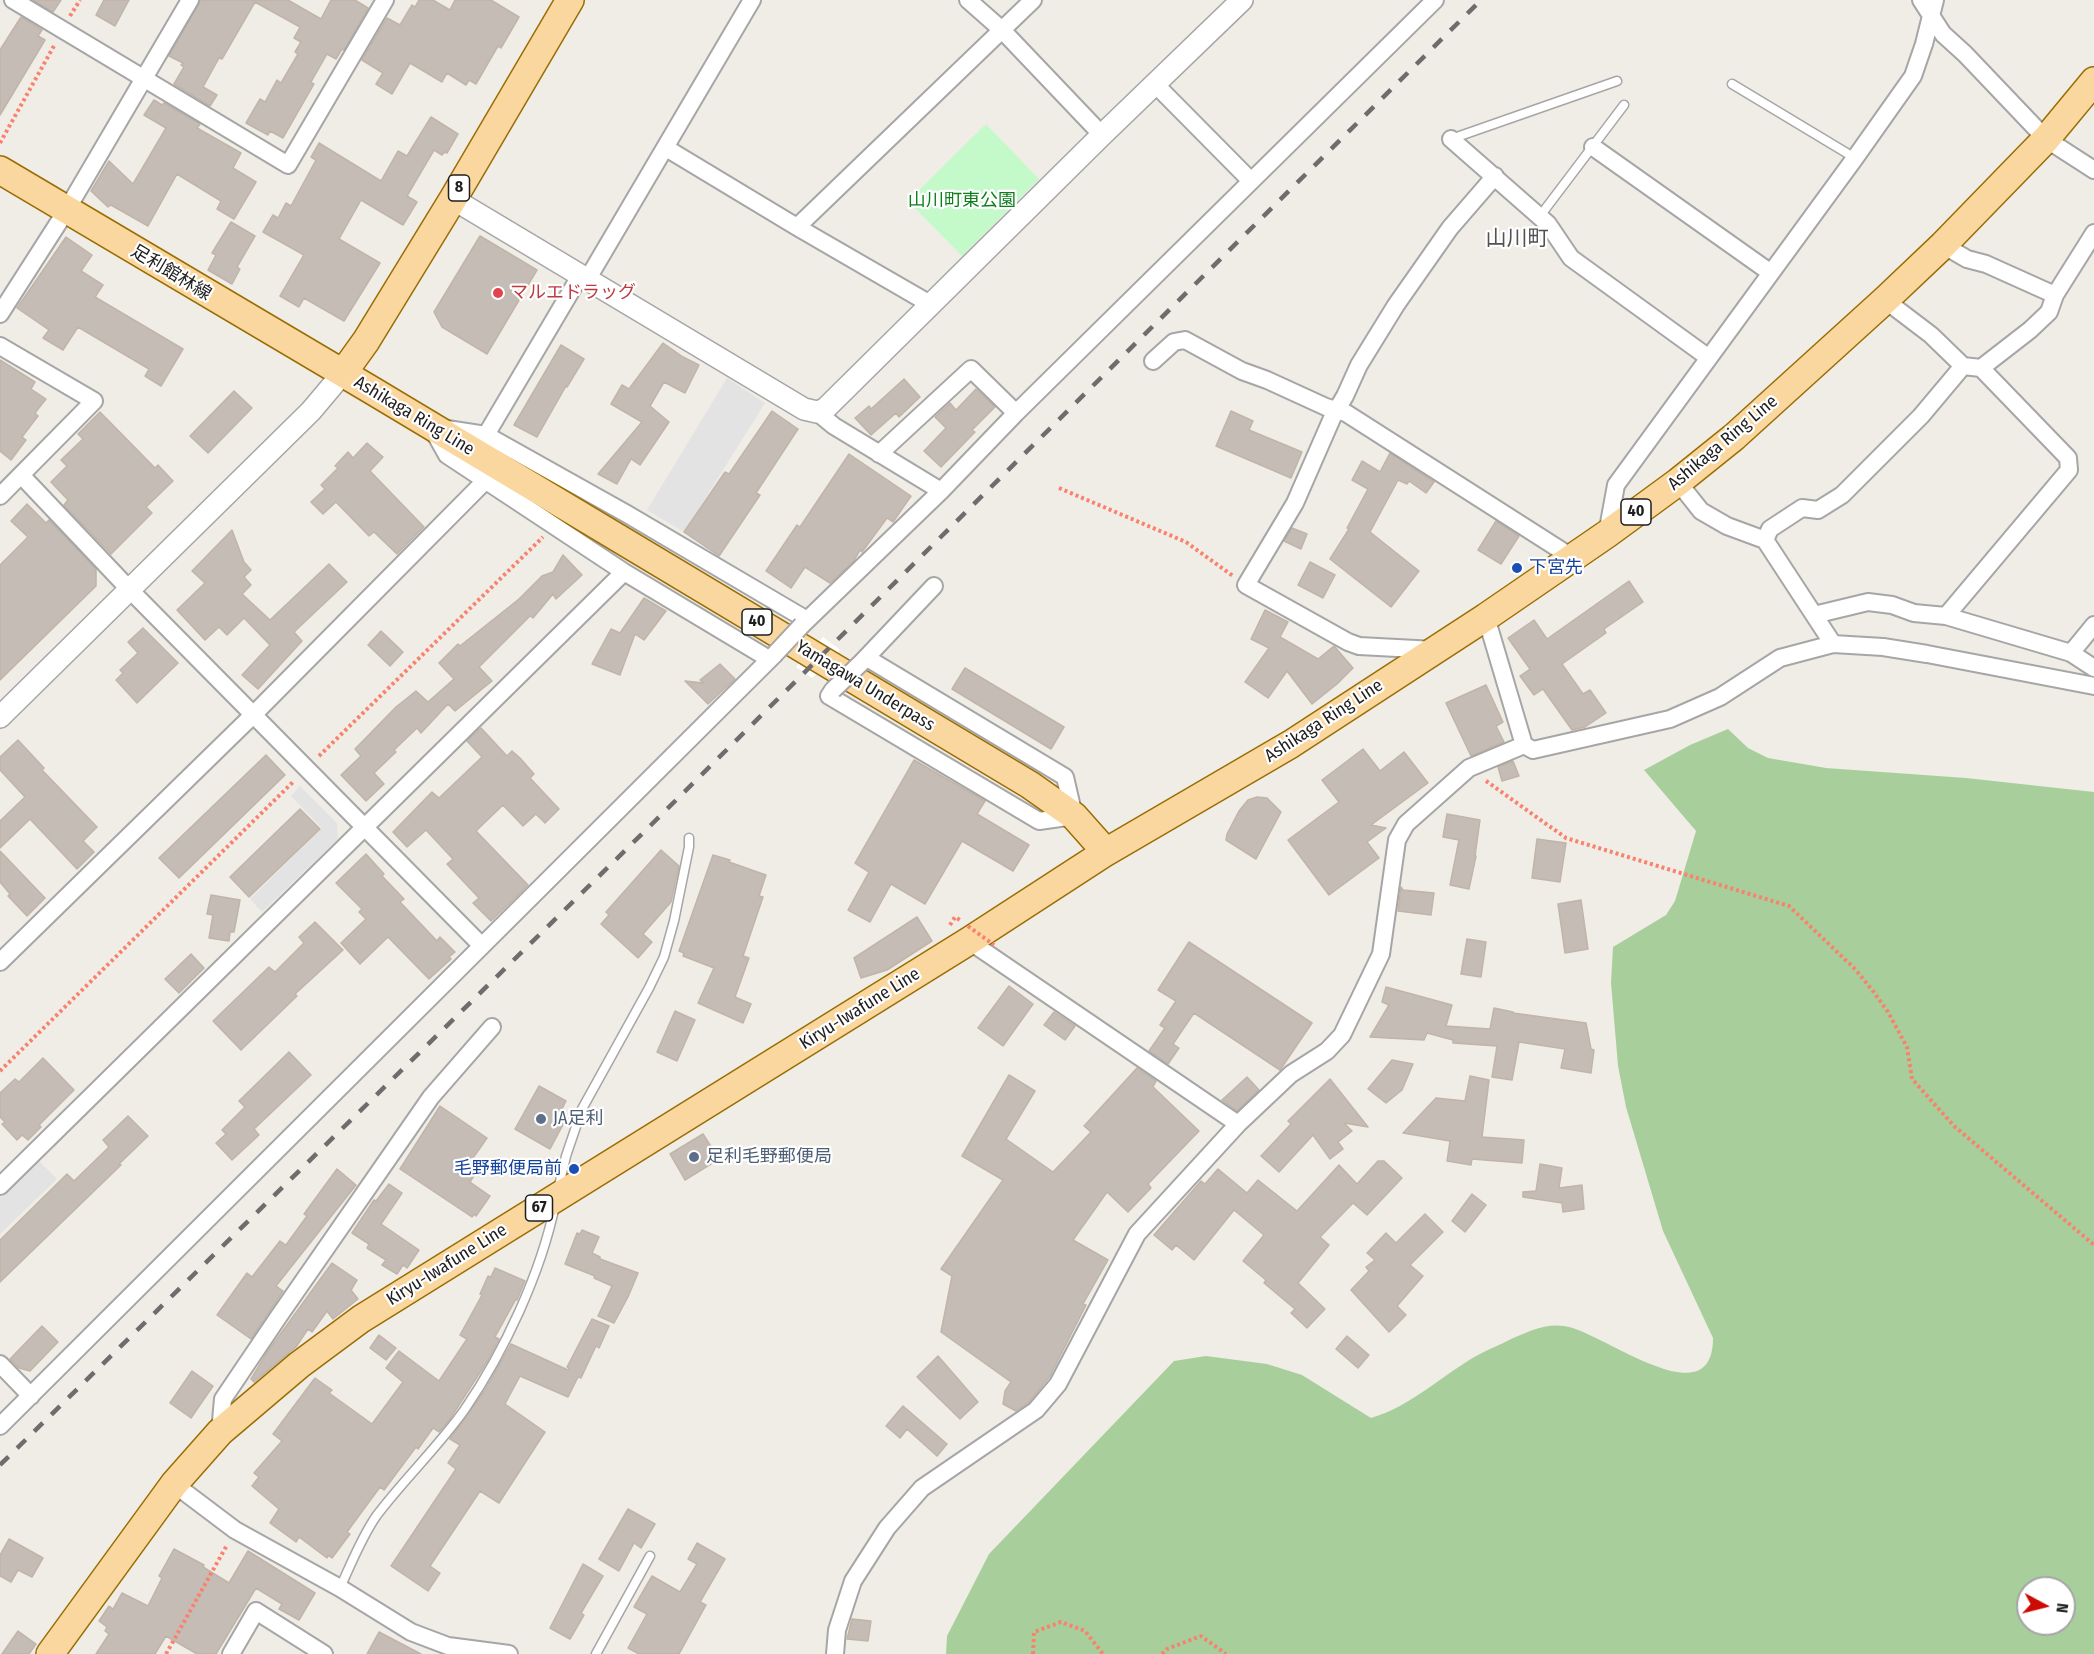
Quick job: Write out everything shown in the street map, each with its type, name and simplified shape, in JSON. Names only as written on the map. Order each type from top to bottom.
[{"type":"main road","name":"8","points":[[343,373],[366,341],[453,199],[570,0]]},
{"type":"main road","name":"Ashikaga Ring Line","points":[[1106,852],[1291,744],[1486,617],[1678,483],[1734,437],[1943,245],[2046,139],[2094,81]]},
{"type":"main road","name":"足利館林線","points":[[0,170],[343,373]]},
{"type":"main road","name":"Ashikaga Ring Line","points":[[343,373],[485,458]]},
{"type":"main road","name":"Yamagawa Underpass","points":[[485,458],[1030,785],[1074,816]]},
{"type":"main road","name":"40","points":[[1074,816],[1106,852]]},
{"type":"main road","name":"Kiryu-Iwafune Line","points":[[50,1654],[174,1484],[220,1432],[299,1365],[361,1319],[977,937],[1106,852]]},
{"type":"street","points":[[13,0],[288,165],[385,0]]},
{"type":"street","points":[[0,314],[66,211],[190,0]]},
{"type":"street","points":[[0,962],[252,715],[485,458],[584,278],[666,148],[752,0]]},
{"type":"street","points":[[968,0],[1002,30],[1102,135]]},
{"type":"street","points":[[797,227],[1033,0]]},
{"type":"street","points":[[817,412],[825,409],[1242,0]]},
{"type":"street","points":[[0,1426],[804,623],[941,491],[1016,413],[1435,0]]},
{"type":"street","points":[[1921,0],[1933,8],[1943,34],[2046,139],[2094,170]]},
{"type":"street","points":[[1607,534],[1616,485],[1913,76],[1933,8]]},
{"type":"street","points":[[1155,84],[1251,182]]},
{"type":"street","points":[[1451,139],[1540,216],[1571,258],[1709,358]]},
{"type":"street","points":[[1593,147],[1771,273]]},
{"type":"street","points":[[666,148],[930,304]]},
{"type":"street","points":[[1435,650],[1359,646],[1246,585],[1295,503],[1336,410],[1359,365],[1396,305],[1449,228],[1495,176]]},
{"type":"street","points":[[453,199],[804,409],[817,412],[834,426],[941,491]]},
{"type":"street","points":[[1981,368],[2043,318],[2094,233]]},
{"type":"street","points":[[1943,245],[1967,259],[1986,264],[2055,295]]},
{"type":"street","points":[[1885,300],[1931,335],[1963,366],[1981,368],[2068,458],[2069,471],[1947,616]]},
{"type":"street","points":[[1153,361],[1174,342],[1185,340],[1242,371],[1346,413],[1573,558]]},
{"type":"street","points":[[0,346],[94,401],[0,496]]},
{"type":"street","points":[[1765,540],[1770,529],[1802,508],[1818,510],[1842,495],[1921,416],[1963,366]]},
{"type":"street","points":[[879,454],[971,369],[1016,413]]},
{"type":"street","points":[[0,717],[311,411],[343,373]]},
{"type":"street","points":[[485,458],[624,572],[772,657]]},
{"type":"street","points":[[485,458],[627,514],[804,623]]},
{"type":"street","points":[[21,475],[252,715],[482,946]]},
{"type":"street","points":[[1678,483],[1701,511],[1727,526],[1765,540],[1833,644]]},
{"type":"street","points":[[0,1186],[363,826],[624,572]]},
{"type":"street","points":[[864,660],[1065,777],[1074,816],[1040,821],[829,696],[934,586]]},
{"type":"street","points":[[1814,615],[1868,602],[1892,604],[1914,613],[1947,616],[2071,653],[2094,668]]},
{"type":"street","points":[[1486,617],[1524,745],[1533,750],[1670,719],[1720,697],[1780,658],[1833,644],[1894,649],[2029,672],[2094,686]]},
{"type":"street","points":[[2071,653],[2094,625]]},
{"type":"street","points":[[835,1654],[837,1630],[853,1581],[887,1528],[922,1488],[1036,1410],[1058,1384],[1137,1234],[1238,1124],[1291,1074],[1327,1051],[1342,1035],[1381,954],[1397,840],[1406,824],[1469,768],[1524,745]]},
{"type":"street","points":[[977,937],[1238,1124]]},
{"type":"street","points":[[220,1432],[223,1399],[368,1184],[431,1097],[492,1027]]},
{"type":"street","points":[[0,1364],[31,1395]]},
{"type":"street","points":[[174,1484],[235,1530],[446,1650],[509,1654]]},
{"type":"street","points":[[231,1654],[256,1611],[324,1654]]},
{"type":"lane","points":[[1451,139],[1617,81]]},
{"type":"lane","points":[[1732,84],[1855,158]]},
{"type":"lane","points":[[1540,216],[1624,105]]},
{"type":"lane","points":[[340,1588],[376,1517],[464,1411],[489,1370],[521,1307],[550,1231],[566,1156],[582,1109],[664,957],[676,910],[689,838]]},
{"type":"lane","points":[[596,1654],[650,1556]]},
{"type":"path","points":[[0,143],[80,0]]},
{"type":"path","points":[[1059,488],[1186,542],[1246,585]]},
{"type":"path","points":[[0,1071],[546,535]]},
{"type":"path","points":[[1469,768],[1566,838],[1789,906],[1856,969],[1873,991],[1888,1012],[1907,1047],[1912,1079],[1954,1126],[2094,1245]]},
{"type":"path","points":[[166,1654],[235,1530]]},
{"type":"path","points":[[1034,1654],[1035,1632],[1061,1622],[1085,1631],[1103,1654]]},
{"type":"path","points":[[1162,1654],[1167,1649],[1201,1636],[1226,1654]]},
{"type":"green space","name":"山川町東公園","points":[[986,124],[1039,179],[962,256],[908,201]]},
{"type":"green space","points":[[1728,729],[1748,748],[1768,758],[1826,768],[1966,778],[2094,792],[2094,1654],[946,1654],[947,1636],[989,1554],[1174,1361],[1206,1356],[1267,1364],[1302,1375],[1371,1418],[1400,1406],[1482,1353],[1543,1327],[1557,1325],[1581,1331],[1652,1365],[1675,1372],[1695,1372],[1708,1361],[1713,1338],[1663,1231],[1626,1107],[1618,1066],[1611,983],[1613,947],[1666,915],[1675,901],[1696,831],[1644,770],[1690,745]]},
{"type":"shaded area","points":[[727,378],[765,403],[684,532],[647,510]]},
{"type":"shaded area","points":[[300,786],[337,823],[338,839],[262,912],[250,899],[322,828],[291,796]]},
{"type":"shaded area","points":[[38,1160],[57,1179],[0,1234],[0,1197]]},
{"type":"pier","points":[[823,637],[840,650],[812,678],[796,667]]},
{"type":"building","points":[[33,0],[61,0],[53,12]]},
{"type":"building","points":[[104,0],[129,0],[115,26],[96,15]]},
{"type":"building","points":[[201,0],[288,0],[321,19],[331,0],[355,0],[368,8],[344,50],[342,49],[336,59],[327,54],[311,82],[314,84],[283,138],[270,131],[268,135],[246,123],[260,99],[265,102],[277,80],[281,83],[298,54],[295,52],[301,42],[294,38],[300,27],[255,2],[203,87],[217,95],[210,106],[174,84],[184,67],[181,65],[183,63],[169,56]]},
{"type":"building","points":[[419,0],[433,0],[450,10],[455,0],[491,0],[519,17],[501,48],[498,46],[476,84],[469,80],[466,85],[447,73],[442,82],[410,63],[392,94],[376,84],[383,73],[362,60],[387,18],[400,25],[412,5],[415,7]]},
{"type":"building","points":[[21,17],[42,30],[38,36],[45,40],[0,115],[0,50]]},
{"type":"building","points":[[154,100],[162,105],[164,103],[200,124],[197,128],[241,153],[233,168],[256,182],[234,219],[217,209],[221,201],[177,174],[148,226],[111,205],[108,207],[91,191],[109,161],[133,184],[166,128],[144,115]]},
{"type":"building","points":[[431,117],[458,134],[447,153],[442,155],[434,150],[407,196],[417,202],[403,225],[361,200],[339,239],[380,263],[344,321],[304,298],[299,307],[280,296],[304,255],[263,232],[273,215],[278,218],[286,203],[291,206],[316,160],[311,157],[319,143],[381,181],[398,151],[407,156]]},
{"type":"building","points":[[231,222],[255,236],[237,267],[240,269],[232,284],[208,270],[216,255],[212,253]]},
{"type":"building","points":[[480,236],[537,270],[487,354],[442,327],[434,312]]},
{"type":"building","points":[[66,237],[92,255],[81,271],[103,285],[95,297],[183,349],[161,386],[145,376],[149,369],[78,327],[63,350],[43,338],[49,330],[17,308]]},
{"type":"building","points":[[663,343],[699,365],[685,393],[664,382],[650,406],[669,422],[640,465],[631,459],[617,484],[598,474],[642,422],[611,404],[622,385],[629,389]]},
{"type":"building","points":[[561,345],[584,359],[537,437],[514,425]]},
{"type":"building","points":[[0,360],[35,382],[31,389],[46,399],[35,413],[38,416],[22,437],[26,440],[11,460],[0,451]]},
{"type":"building","points":[[904,379],[920,397],[899,417],[896,413],[871,435],[855,418],[869,406],[871,409]]},
{"type":"building","points":[[976,389],[995,407],[972,430],[975,432],[941,467],[924,451],[946,428],[935,417],[950,403],[956,410]]},
{"type":"building","points":[[234,391],[252,408],[208,453],[190,436]]},
{"type":"building","points":[[772,411],[798,429],[756,493],[760,495],[719,556],[684,532],[725,472],[729,474]]},
{"type":"building","points":[[1231,411],[1253,421],[1249,430],[1302,452],[1291,478],[1216,446]]},
{"type":"building","points":[[100,412],[155,468],[158,465],[173,481],[146,507],[152,513],[111,554],[64,505],[68,500],[51,482],[67,466],[61,460],[83,439],[78,434]]},
{"type":"building","points":[[367,443],[383,457],[370,471],[424,527],[397,554],[374,532],[369,536],[336,502],[323,514],[311,502],[325,489],[321,485],[338,468],[335,466],[348,452],[353,458]]},
{"type":"building","points":[[1390,453],[1434,482],[1426,493],[1409,481],[1407,484],[1398,480],[1370,532],[1419,571],[1391,607],[1330,559],[1349,529],[1347,528],[1368,489],[1352,480],[1362,461],[1380,472]]},
{"type":"building","points":[[849,454],[911,496],[893,522],[887,518],[862,552],[860,550],[853,562],[830,583],[805,567],[791,588],[766,571],[797,525],[800,527]]},
{"type":"building","points":[[27,504],[46,523],[49,520],[96,569],[96,586],[0,680],[0,565],[28,537],[11,521]]},
{"type":"building","points":[[1496,521],[1519,536],[1501,564],[1478,550]]},
{"type":"building","points":[[1292,528],[1307,534],[1301,549],[1284,541]]},
{"type":"building","points":[[232,530],[244,562],[251,570],[244,577],[251,585],[242,594],[270,620],[329,564],[347,582],[294,632],[302,641],[258,689],[242,675],[270,645],[244,618],[227,635],[219,627],[205,640],[177,610],[205,583],[192,571]]},
{"type":"building","points":[[563,555],[582,575],[556,599],[553,594],[533,618],[530,616],[479,667],[492,681],[455,711],[448,704],[421,733],[417,728],[394,750],[396,752],[374,773],[384,784],[366,801],[341,775],[361,756],[355,749],[396,707],[416,691],[428,702],[454,679],[439,663],[458,644],[460,646],[519,599],[542,576],[553,572]]},
{"type":"building","points":[[1310,562],[1335,575],[1323,598],[1298,585]]},
{"type":"building","points":[[1629,581],[1643,602],[1604,629],[1606,633],[1562,664],[1583,694],[1590,690],[1606,713],[1585,727],[1572,730],[1543,689],[1534,695],[1520,676],[1530,669],[1508,638],[1534,620],[1547,639]]},
{"type":"building","points":[[644,598],[666,611],[644,640],[635,634],[620,675],[592,664],[611,629],[620,633]]},
{"type":"building","points":[[1265,610],[1288,622],[1280,637],[1318,659],[1334,646],[1353,668],[1312,704],[1287,671],[1268,698],[1245,682],[1269,648],[1251,639]]},
{"type":"building","points":[[143,628],[178,663],[137,703],[116,680],[123,673],[120,670],[138,653],[128,642]]},
{"type":"building","points":[[381,631],[403,652],[390,666],[368,645]]},
{"type":"building","points":[[720,664],[735,679],[708,704],[685,681],[704,683],[700,680]]},
{"type":"building","points":[[965,668],[1064,727],[1051,749],[952,689]]},
{"type":"building","points":[[1486,685],[1503,722],[1496,726],[1504,742],[1471,756],[1446,703]]},
{"type":"building","points":[[481,728],[507,756],[512,751],[520,758],[534,774],[530,778],[559,809],[545,823],[536,814],[523,826],[503,805],[476,831],[528,885],[491,921],[473,903],[479,898],[447,864],[453,859],[426,830],[407,847],[393,832],[432,792],[439,798],[482,757],[467,741]]},
{"type":"building","points":[[18,740],[44,768],[42,770],[97,827],[83,841],[94,852],[77,869],[30,819],[0,848],[0,821],[25,797],[0,770],[0,757]]},
{"type":"building","points":[[1363,749],[1380,771],[1404,752],[1428,783],[1371,825],[1386,828],[1367,842],[1379,858],[1329,895],[1288,840],[1339,802],[1322,780]]},
{"type":"building","points":[[266,755],[285,775],[179,878],[159,858]]},
{"type":"building","points":[[914,760],[985,801],[977,814],[1029,845],[1013,871],[962,841],[925,904],[891,884],[870,922],[848,910],[869,872],[855,863]]},
{"type":"building","points":[[1513,761],[1519,776],[1502,781],[1498,767]]},
{"type":"building","points":[[1257,797],[1267,798],[1281,812],[1256,859],[1226,840],[1239,811],[1248,800]]},
{"type":"building","points":[[300,809],[320,829],[249,897],[230,877]]},
{"type":"building","points":[[1447,814],[1480,820],[1469,889],[1450,885],[1459,840],[1443,837]]},
{"type":"building","points":[[1537,839],[1566,843],[1560,882],[1532,878]]},
{"type":"building","points":[[661,850],[679,866],[671,902],[643,934],[652,942],[638,958],[601,924],[609,915],[606,912]]},
{"type":"building","points":[[0,851],[45,898],[27,916],[8,896],[10,894],[0,882]]},
{"type":"building","points":[[366,854],[384,874],[382,876],[404,899],[400,902],[437,941],[440,937],[455,952],[449,957],[451,959],[429,979],[388,937],[360,964],[341,943],[366,919],[359,912],[362,909],[336,883]]},
{"type":"building","points":[[713,855],[766,875],[759,896],[763,897],[743,956],[749,958],[735,997],[751,1004],[743,1023],[698,1003],[714,968],[683,956],[684,953],[679,951]]},
{"type":"building","points":[[1401,887],[1403,890],[1434,893],[1431,915],[1398,911]]},
{"type":"building","points":[[211,895],[240,900],[234,932],[230,932],[229,941],[209,938],[213,915],[207,914]]},
{"type":"building","points":[[1581,900],[1588,949],[1565,953],[1558,904]]},
{"type":"building","points":[[917,917],[932,941],[887,970],[861,978],[854,958]]},
{"type":"building","points":[[315,922],[343,950],[295,994],[297,996],[241,1050],[213,1021],[269,967],[275,972],[304,943],[299,937]]},
{"type":"building","points":[[1467,939],[1486,942],[1481,977],[1461,974]]},
{"type":"building","points":[[1189,942],[1312,1023],[1280,1070],[1194,1013],[1173,1044],[1179,1048],[1168,1064],[1149,1051],[1165,1028],[1160,1025],[1176,1001],[1158,990]]},
{"type":"building","points":[[191,954],[204,968],[179,993],[165,979]]},
{"type":"building","points":[[1009,986],[1033,1004],[1003,1046],[978,1028]]},
{"type":"building","points":[[1386,987],[1452,1005],[1446,1026],[1490,1029],[1494,1008],[1513,1013],[1586,1023],[1591,1049],[1594,1050],[1591,1073],[1561,1068],[1565,1049],[1519,1042],[1512,1080],[1492,1077],[1497,1046],[1453,1043],[1453,1040],[1427,1033],[1424,1040],[1370,1037],[1389,1005],[1382,1002]]},
{"type":"building","points":[[675,1011],[695,1020],[677,1061],[657,1052]]},
{"type":"building","points":[[1054,1012],[1075,1026],[1065,1040],[1044,1025]]},
{"type":"building","points":[[289,1052],[311,1075],[254,1129],[259,1135],[232,1160],[216,1143],[226,1134],[222,1130],[245,1107],[239,1101]]},
{"type":"building","points":[[43,1058],[74,1090],[39,1125],[41,1127],[28,1140],[22,1135],[17,1140],[2,1124],[5,1122],[0,1117],[0,1093],[15,1079],[19,1082]]},
{"type":"building","points":[[1392,1060],[1413,1064],[1402,1090],[1386,1103],[1368,1089]]},
{"type":"building","points":[[1137,1068],[1156,1081],[1153,1087],[1199,1131],[1148,1184],[1151,1188],[1128,1212],[1107,1192],[1073,1240],[1108,1260],[1083,1304],[1086,1305],[1050,1376],[1029,1402],[1016,1411],[1003,1404],[1005,1391],[1011,1382],[941,1332],[952,1276],[941,1269],[1003,1180],[962,1156],[1009,1075],[1035,1091],[1006,1139],[1053,1172],[1091,1132],[1084,1126]]},
{"type":"building","points":[[1470,1076],[1489,1080],[1482,1137],[1524,1140],[1522,1163],[1472,1159],[1471,1165],[1447,1161],[1450,1141],[1403,1133],[1436,1098],[1465,1101]]},
{"type":"building","points":[[1247,1077],[1259,1090],[1237,1111],[1222,1100]]},
{"type":"building","points":[[1330,1079],[1368,1127],[1344,1123],[1352,1131],[1338,1142],[1343,1149],[1330,1159],[1313,1135],[1279,1172],[1261,1156],[1291,1124],[1288,1121]]},
{"type":"building","name":"JA足利","points":[[539,1086],[566,1101],[558,1117],[565,1121],[550,1149],[515,1129]]},
{"type":"building","points":[[440,1106],[487,1138],[473,1158],[481,1164],[470,1182],[490,1196],[476,1216],[474,1214],[472,1217],[400,1169]]},
{"type":"building","points":[[128,1116],[148,1136],[0,1282],[0,1240],[67,1174],[74,1181],[109,1147],[103,1140]]},
{"type":"building","name":"足利毛野郵便局","points":[[703,1134],[719,1159],[685,1180],[670,1154]]},
{"type":"building","points":[[1378,1161],[1384,1161],[1402,1178],[1367,1215],[1353,1203],[1320,1237],[1329,1245],[1298,1283],[1325,1309],[1307,1328],[1291,1313],[1295,1309],[1264,1283],[1266,1280],[1243,1261],[1264,1235],[1234,1210],[1194,1260],[1176,1245],[1172,1250],[1154,1235],[1201,1181],[1205,1184],[1218,1169],[1247,1193],[1258,1180],[1297,1211],[1339,1165],[1357,1184]]},
{"type":"building","points":[[1540,1164],[1562,1168],[1559,1188],[1582,1185],[1584,1209],[1563,1212],[1562,1203],[1523,1197],[1523,1192],[1536,1191]]},
{"type":"building","points":[[337,1169],[356,1185],[276,1286],[283,1291],[251,1339],[217,1315],[247,1273],[252,1277],[280,1241],[286,1245],[307,1216],[304,1214]]},
{"type":"building","points":[[389,1184],[402,1193],[381,1224],[419,1250],[407,1268],[403,1265],[397,1274],[382,1265],[386,1260],[367,1248],[369,1244],[352,1233],[374,1200],[376,1201]]},
{"type":"building","points":[[1472,1194],[1486,1205],[1465,1232],[1452,1221]]},
{"type":"building","points":[[1425,1214],[1443,1232],[1410,1265],[1423,1276],[1397,1306],[1406,1315],[1389,1332],[1351,1290],[1369,1271],[1366,1267],[1375,1260],[1367,1253],[1386,1233],[1396,1243]]},
{"type":"building","points":[[582,1230],[599,1237],[592,1253],[600,1259],[638,1273],[614,1323],[598,1316],[612,1286],[594,1278],[595,1276],[565,1264],[577,1233],[580,1234]]},
{"type":"building","points":[[332,1263],[357,1280],[351,1290],[358,1299],[333,1319],[327,1311],[312,1332],[308,1329],[296,1347],[254,1382],[251,1379],[268,1351]]},
{"type":"building","points":[[495,1268],[525,1281],[517,1300],[495,1337],[499,1339],[488,1360],[450,1419],[439,1432],[433,1428],[384,1490],[380,1487],[347,1532],[350,1534],[332,1558],[328,1555],[327,1558],[299,1537],[296,1542],[270,1523],[279,1509],[252,1486],[259,1477],[254,1473],[282,1441],[273,1434],[315,1378],[332,1390],[329,1393],[372,1424],[403,1382],[386,1368],[399,1351],[439,1381],[467,1339],[460,1335],[482,1295],[480,1294],[488,1276],[491,1277]]},
{"type":"building","points":[[592,1319],[609,1326],[599,1348],[596,1346],[581,1378],[578,1377],[568,1397],[520,1376],[505,1404],[545,1432],[499,1503],[480,1491],[430,1566],[440,1573],[428,1591],[391,1566],[456,1469],[448,1463],[460,1445],[450,1439],[485,1390],[511,1344],[568,1370],[567,1367]]},
{"type":"building","points":[[42,1326],[58,1342],[30,1371],[19,1368],[10,1359]]},
{"type":"building","points":[[379,1335],[396,1348],[386,1360],[370,1348]]},
{"type":"building","points":[[1347,1336],[1369,1355],[1358,1368],[1336,1349]]},
{"type":"building","points":[[938,1356],[978,1402],[960,1419],[917,1377]]},
{"type":"building","points":[[192,1371],[213,1386],[191,1418],[170,1403]]},
{"type":"building","points":[[903,1406],[947,1444],[937,1456],[907,1429],[900,1438],[886,1426]]},
{"type":"building","points":[[628,1509],[655,1524],[641,1548],[634,1543],[619,1571],[599,1559]]},
{"type":"building","points":[[9,1539],[43,1558],[32,1577],[18,1570],[11,1582],[0,1576],[0,1555]]},
{"type":"building","points":[[697,1543],[725,1559],[700,1602],[706,1605],[679,1654],[639,1654],[628,1648],[647,1614],[634,1607],[652,1576],[680,1592],[697,1564],[688,1559]]},
{"type":"building","points":[[174,1549],[204,1565],[203,1567],[229,1583],[248,1551],[315,1593],[299,1620],[279,1609],[282,1604],[256,1588],[216,1654],[197,1654],[166,1636],[155,1654],[96,1654],[109,1634],[105,1631],[107,1627],[99,1621],[109,1606],[113,1609],[122,1593],[148,1606],[162,1578],[159,1576]]},
{"type":"building","points":[[583,1564],[603,1576],[581,1613],[584,1615],[570,1639],[550,1628]]},
{"type":"building","points":[[852,1619],[871,1621],[868,1641],[847,1639]]},
{"type":"building","points":[[18,1631],[36,1644],[29,1654],[2,1654]]},
{"type":"building","points":[[379,1632],[421,1654],[367,1654]]},
{"type":"railway","points":[[0,1465],[652,824],[1481,0]]},
{"type":"place","name":"マルエドラッグ","points":[[498,293]]},
{"type":"place","name":"下宮先","points":[[1517,568]]},
{"type":"place","name":"JA足利","points":[[541,1119]]},
{"type":"place","name":"足利毛野郵便局","points":[[694,1157]]},
{"type":"place","name":"毛野郵便局前","points":[[574,1169]]},
{"type":"district","name":"山川町","points":[[1517,239]]}]
